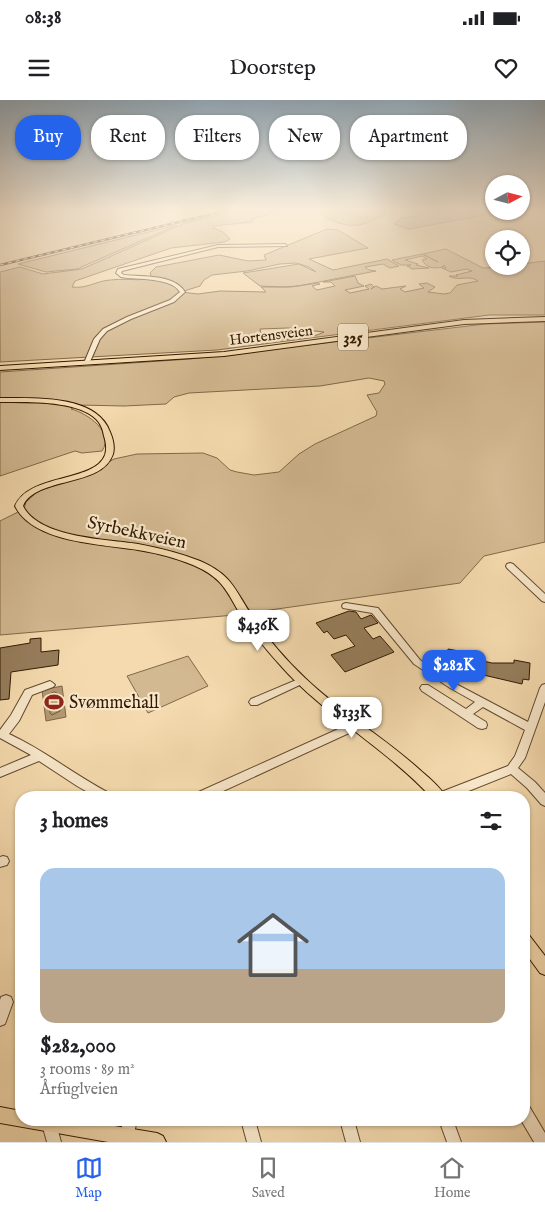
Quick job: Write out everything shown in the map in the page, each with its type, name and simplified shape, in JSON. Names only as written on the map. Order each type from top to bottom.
[{"type":"main road","name":"Hortensveien","points":[[0,368],[224,354],[478,321],[545,319]]},
{"type":"main road","name":"Syrbekkveien","points":[[0,400],[68,405],[87,410],[102,422],[108,435],[110,450],[104,462],[91,470],[28,494],[18,506],[24,517],[60,534],[156,552],[183,559],[215,572],[230,584],[251,623],[301,681],[328,705],[410,767],[434,791]]},
{"type":"main road","points":[[530,948],[545,968]]},
{"type":"main road","points":[[0,1115],[15,1118]]},
{"type":"main road","points":[[68,1126],[157,1142]]},
{"type":"street","points":[[87,363],[96,339],[105,330],[128,318],[172,302],[183,292],[180,286],[168,282],[123,276],[118,273],[120,270],[171,258]]},
{"type":"street","points":[[510,566],[545,599]]},
{"type":"street","points":[[346,606],[375,610],[417,662],[483,702],[531,728]]},
{"type":"street","points":[[254,702],[301,681]]},
{"type":"street","points":[[50,685],[28,693],[15,718],[1,734],[96,791]]},
{"type":"street","points":[[425,688],[482,726]]},
{"type":"street","points":[[456,791],[512,770],[520,758],[545,688]]},
{"type":"street","points":[[466,714],[483,702]]},
{"type":"street","points":[[221,791],[356,725]]},
{"type":"street","points":[[0,773],[40,756]]},
{"type":"street","points":[[512,770],[523,778],[545,801]]},
{"type":"street","points":[[0,1019],[6,1002]]},
{"type":"street","points":[[530,1121],[542,1142]]},
{"type":"street","points":[[43,1126],[54,1142]]},
{"type":"street","points":[[128,1137],[129,1126]]},
{"type":"street","points":[[250,1126],[254,1142]]},
{"type":"street","points":[[349,1126],[353,1142]]},
{"type":"street","points":[[448,1126],[454,1142]]},
{"type":"shaded area","points":[[44,258],[103,258],[77,269],[46,272],[18,264]]},
{"type":"shaded area","points":[[107,258],[143,258],[75,281],[72,287],[82,287],[115,279],[149,279],[152,278],[150,273],[156,267],[205,258],[232,258],[248,261],[266,260],[265,258],[316,258],[309,259],[333,270],[387,259],[399,266],[390,268],[383,264],[365,267],[376,271],[299,286],[318,283],[320,284],[312,286],[317,290],[335,286],[331,282],[323,282],[355,276],[358,283],[364,286],[345,290],[350,293],[369,289],[365,286],[371,284],[374,287],[371,289],[376,286],[382,289],[406,286],[400,289],[405,292],[424,288],[419,284],[427,283],[435,287],[428,292],[444,294],[450,293],[457,285],[478,281],[471,278],[453,278],[449,276],[458,276],[456,275],[472,271],[467,269],[451,272],[442,268],[446,268],[444,265],[443,267],[433,268],[424,263],[422,260],[427,259],[425,258],[438,262],[430,258],[463,258],[485,268],[485,275],[530,275],[530,263],[545,261],[545,315],[489,315],[217,350],[0,362],[0,272],[20,267],[43,274],[82,269]],"holes":[[[296,263],[309,267],[316,272],[299,264],[243,273],[260,286],[283,287],[261,287],[266,292],[220,291],[198,294],[181,292],[200,286],[204,280],[212,275],[247,271],[280,264]],[[288,328],[324,332],[302,338],[262,338],[260,329]]]},
{"type":"shaded area","points":[[415,258],[405,260],[429,268],[412,269],[407,266],[411,265],[401,265],[392,260]]},
{"type":"shaded area","points":[[545,322],[545,542],[484,556],[460,583],[235,615],[0,635],[0,521],[24,509],[26,502],[38,491],[85,475],[114,459],[137,454],[203,453],[217,458],[230,470],[237,472],[254,475],[279,472],[299,454],[315,444],[376,416],[377,412],[367,395],[379,393],[385,384],[384,381],[369,378],[320,386],[189,393],[174,397],[166,404],[124,406],[78,405],[71,409],[91,419],[102,430],[105,444],[102,451],[82,453],[75,451],[0,476],[0,372],[190,359],[485,324]]},
{"type":"shaded area","points":[[188,656],[208,686],[148,713],[127,676]]},
{"type":"water","name":"Svømmehall","points":[[62,686],[66,717],[46,721],[42,690]]},
{"type":"building","points":[[349,611],[356,612],[361,619],[371,615],[378,623],[364,628],[373,639],[380,636],[394,652],[345,672],[331,655],[355,646],[346,635],[334,639],[327,631],[324,633],[316,623]]},
{"type":"building","points":[[41,638],[41,652],[59,650],[58,665],[11,672],[9,699],[0,700],[0,648],[30,643],[30,639]]},
{"type":"building","points":[[448,649],[470,653],[469,658],[492,663],[514,663],[514,660],[530,663],[529,680],[523,679],[522,684],[462,670],[461,672],[450,670],[451,664],[446,663]]},
{"type":"railway","points":[[0,265],[31,258]]},
{"type":"place","name":"Svømmehall","points":[[54,702]]}]
